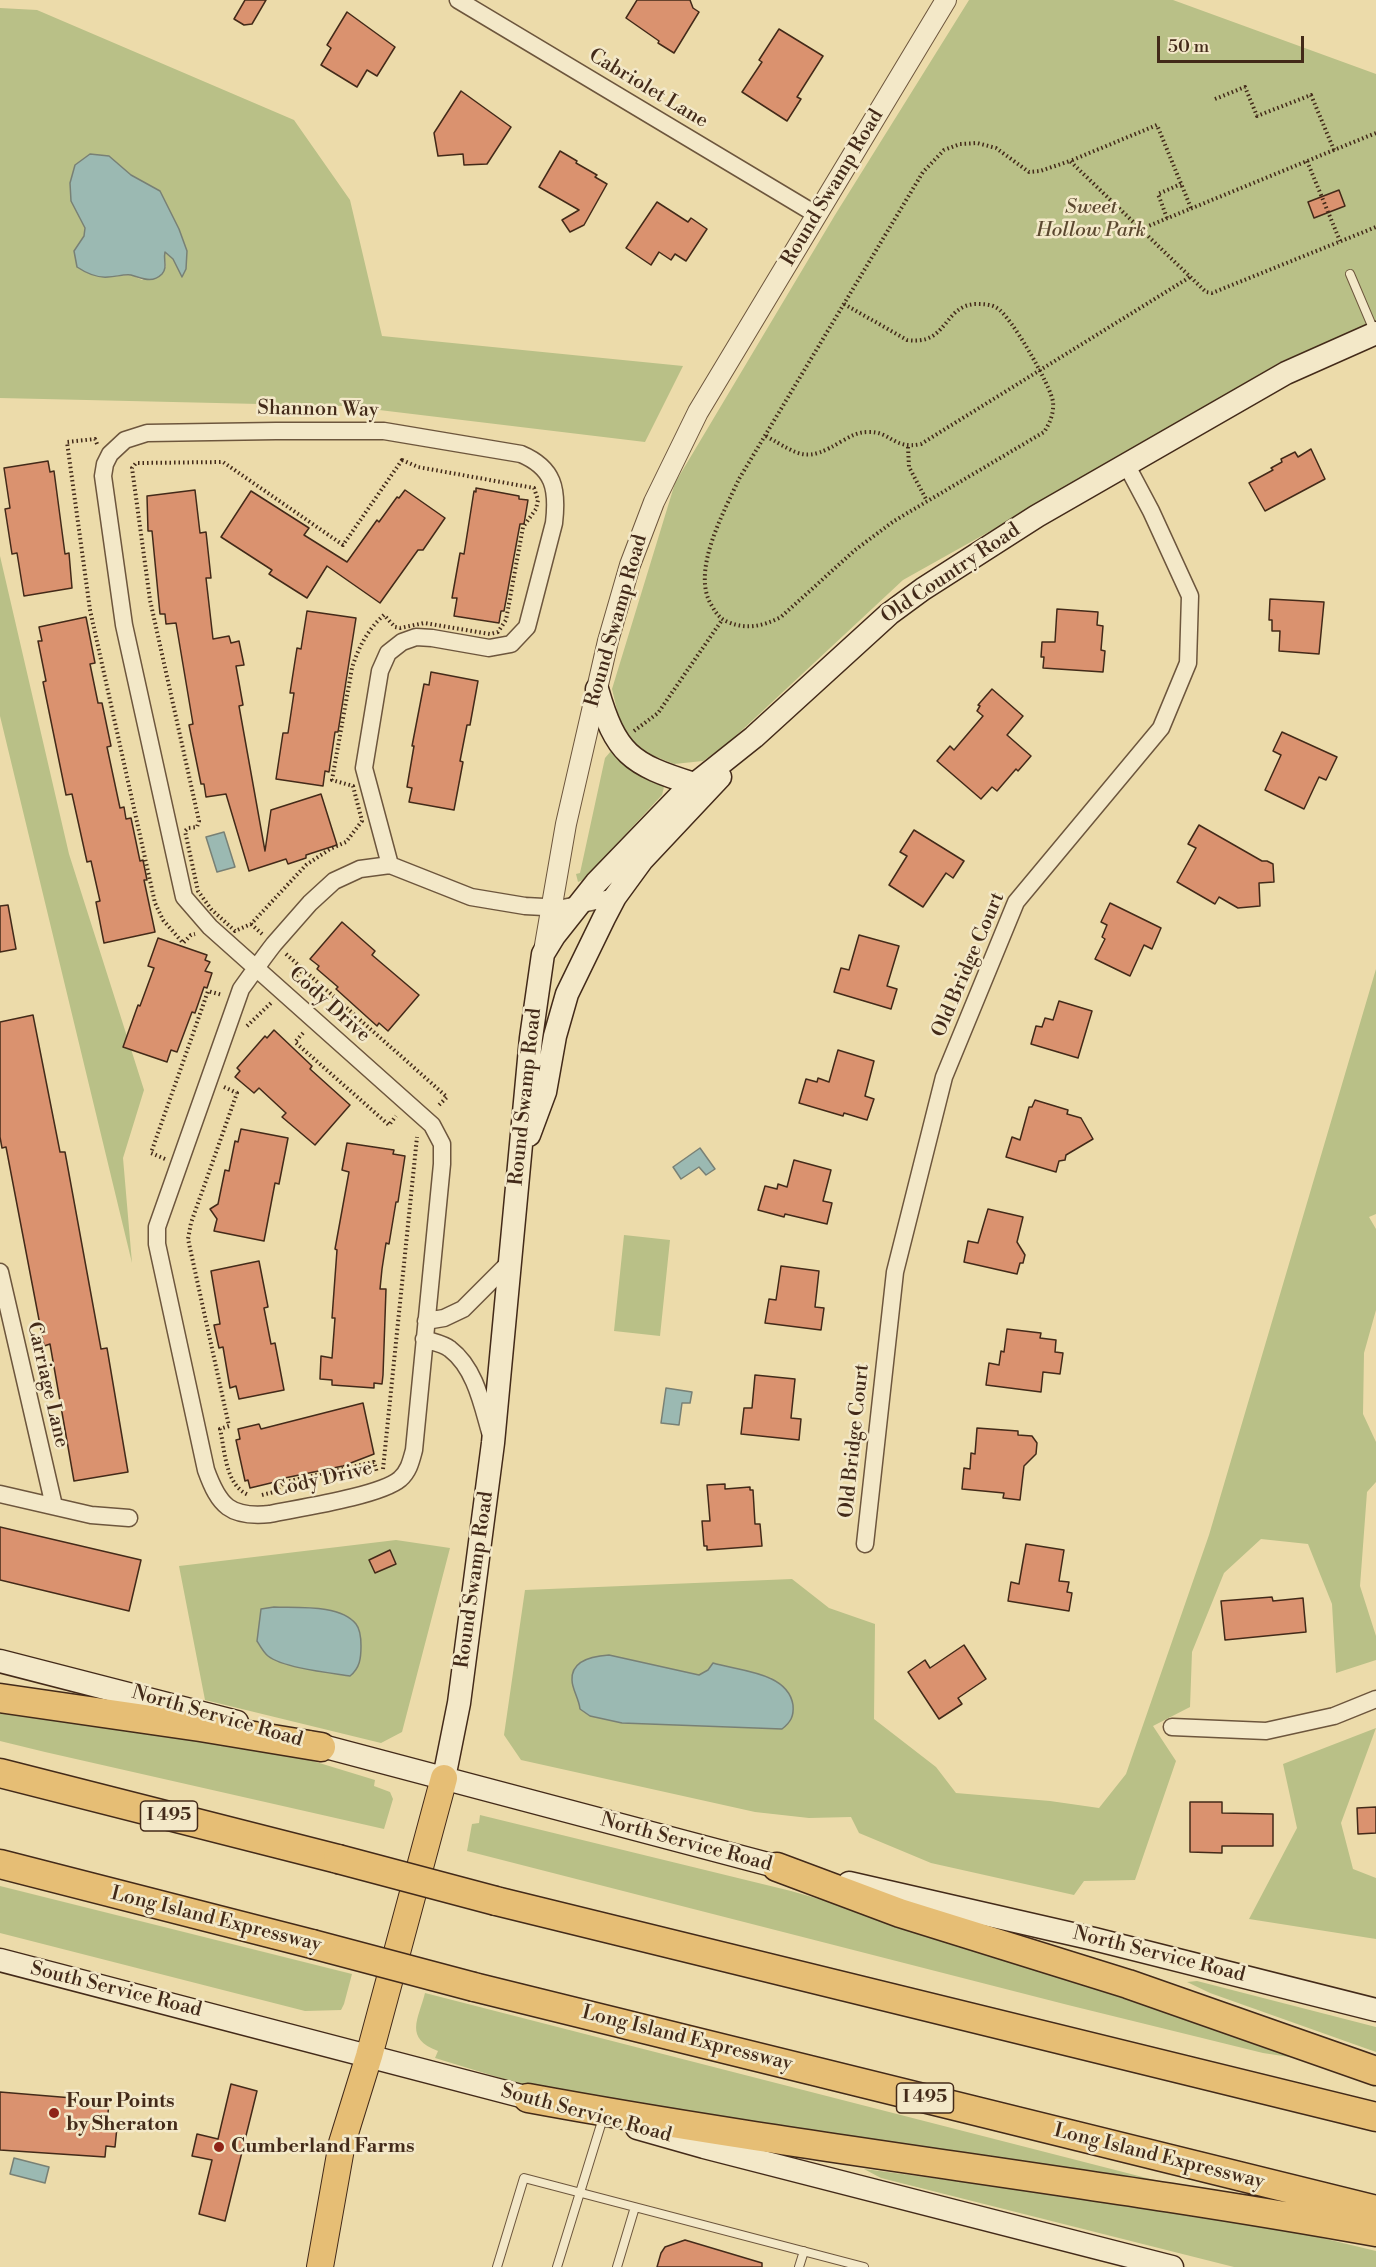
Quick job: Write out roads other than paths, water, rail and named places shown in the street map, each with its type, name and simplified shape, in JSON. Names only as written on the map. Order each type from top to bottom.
[{"type":"highway","points":[[0,1698],[321,1747]]},
{"type":"highway","name":"I 495","points":[[0,1773],[496,1900],[1376,2117]]},
{"type":"highway","name":"Long Island Expressway","points":[[0,1864],[474,1987],[1376,2210]]},
{"type":"highway","points":[[777,1867],[900,1913],[1128,1984],[1376,2071]]},
{"type":"highway","points":[[528,2098],[723,2132],[1230,2206],[1376,2232]]},
{"type":"main road","name":"Old Country Road","points":[[543,954],[576,906],[644,832],[694,784],[754,737],[858,642],[923,589],[1003,537],[1286,373],[1375,334]]},
{"type":"main road","points":[[597,689],[612,733],[624,751],[644,766],[694,784]]},
{"type":"main road","points":[[518,1167],[545,1092],[555,1036],[567,994],[615,897],[642,860],[708,791],[754,737]]},
{"type":"main road","name":"Round Swamp Road","points":[[320,2267],[342,2143],[369,2056],[444,1778],[459,1703],[493,1443],[512,1261],[518,1167],[531,1038],[543,954]]},
{"type":"main road","name":"North Service Road","points":[[0,1660],[777,1867],[1094,1939],[1376,2010]]},
{"type":"main road","name":"South Service Road","points":[[0,1960],[528,2098],[704,2147],[1172,2267]]},
{"type":"street","name":"Cabriolet Lane","points":[[458,0],[817,214]]},
{"type":"street","name":"Round Swamp Road","points":[[543,954],[566,824],[597,689],[630,565],[650,512],[667,472],[699,412],[946,0]]},
{"type":"street","name":"Shannon Way","points":[[256,969],[193,909],[184,897],[180,884],[124,625],[103,476],[110,454],[125,440],[147,433],[355,430],[419,436],[520,454],[533,459],[547,469],[554,489],[556,506],[554,523],[527,627],[511,644],[489,648],[416,637],[402,642],[388,654],[380,671],[364,768],[390,865]]},
{"type":"street","name":"Old Bridge Court","points":[[865,1544],[895,1272],[944,1077],[1016,902],[1161,728],[1188,663],[1190,596],[1151,511],[1126,464]]},
{"type":"street","name":"Cody Drive","points":[[256,969],[278,1000],[415,1108],[432,1125],[441,1144],[442,1164],[414,1450],[408,1469],[388,1487],[370,1493],[254,1515],[239,1514],[226,1506],[214,1492],[206,1470],[157,1244],[157,1227],[241,989],[274,944],[310,903],[334,881],[360,869],[390,865],[471,897],[551,908],[576,906],[615,897]]},
{"type":"street","points":[[426,1321],[444,1318],[463,1309],[512,1261]]},
{"type":"street","name":"Carriage Lane","points":[[0,1272],[54,1506]]},
{"type":"street","points":[[424,1339],[449,1348],[465,1364],[479,1393],[493,1443]]},
{"type":"street","points":[[0,1494],[91,1515],[129,1518]]},
{"type":"street","points":[[1172,1727],[1266,1731],[1334,1716],[1376,1699]]},
{"type":"lane","points":[[1350,274],[1375,334]]},
{"type":"lane","points":[[557,2267],[603,2118]]},
{"type":"lane","points":[[497,2267],[524,2178],[862,2267]]},
{"type":"lane","points":[[617,2267],[635,2207]]},
{"type":"lane","points":[[799,2267],[804,2251]]},
{"type":"water","points":[[90,154],[109,156],[131,175],[160,191],[187,251],[186,269],[182,277],[173,259],[165,252],[164,271],[151,280],[131,275],[100,277],[77,267],[74,251],[84,236],[85,228],[71,201],[70,183],[75,165]]},
{"type":"water","points":[[224,832],[235,867],[217,872],[206,837]]},
{"type":"water","points":[[700,1148],[715,1169],[706,1175],[699,1167],[681,1179],[673,1167]]},
{"type":"water","points":[[666,1388],[692,1392],[690,1403],[682,1403],[679,1425],[661,1423]]},
{"type":"water","points":[[318,1608],[340,1613],[349,1618],[356,1624],[361,1641],[360,1659],[353,1673],[350,1676],[308,1669],[284,1664],[268,1656],[257,1641],[261,1609]]},
{"type":"water","points":[[609,1655],[699,1675],[708,1670],[713,1663],[761,1675],[772,1679],[789,1694],[793,1705],[792,1716],[782,1729],[622,1723],[590,1716],[580,1709],[572,1683],[573,1673],[584,1660]]},
{"type":"water","points":[[14,2158],[49,2167],[45,2183],[10,2174]]},
{"type":"place","name":"Four Points by Sheraton","points":[[54,2113]]},
{"type":"place","name":"Cumberland Farms","points":[[219,2147]]},
{"type":"park label","name":"Sweet Hollow Park","points":[[1091,220]]}]
